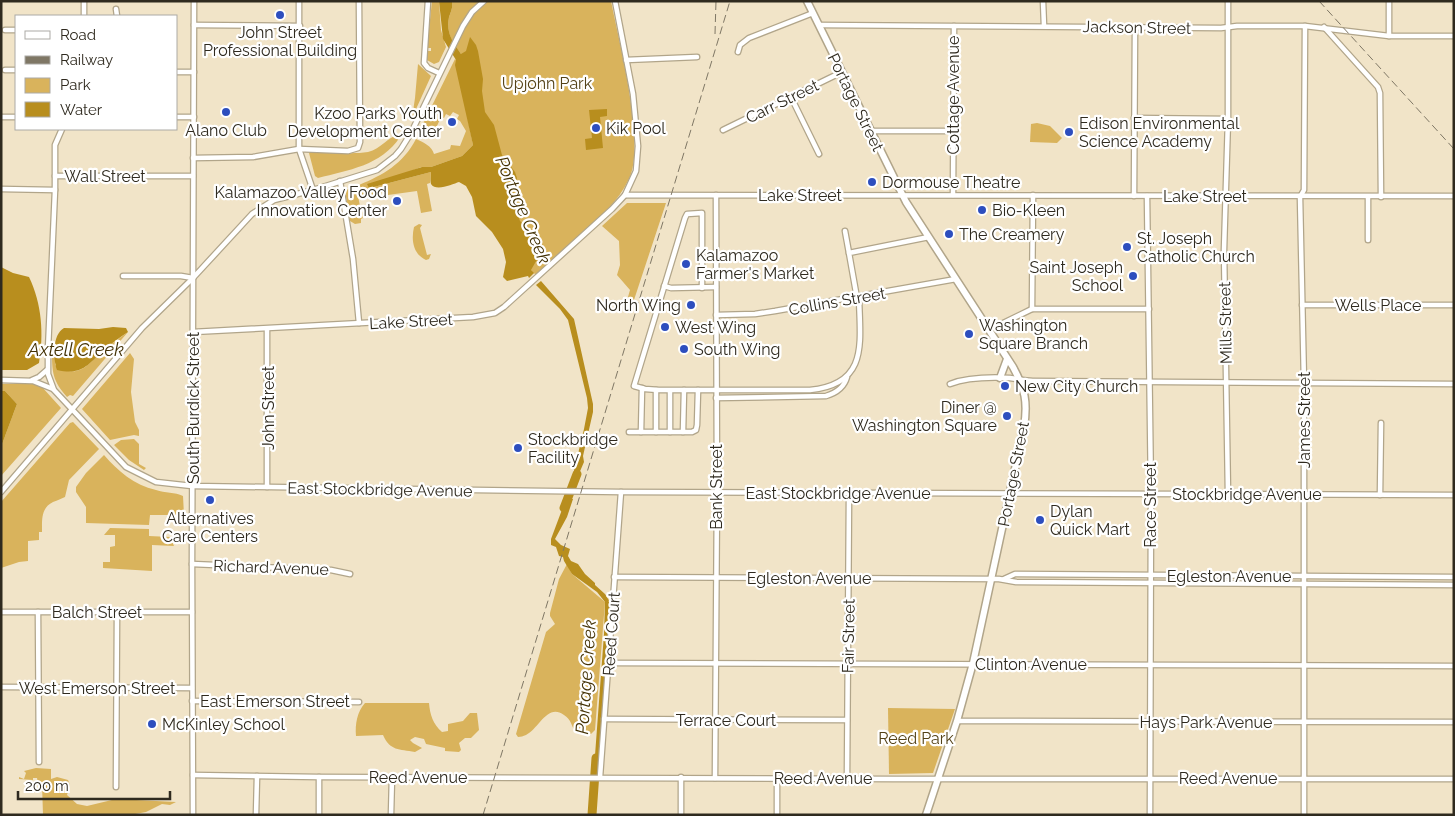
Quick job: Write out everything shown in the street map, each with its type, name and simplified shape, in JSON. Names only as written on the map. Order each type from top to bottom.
[{"type":"main road","name":"Portage Street","points":[[808,1],[902,194],[1021,381],[1025,395],[1025,423],[973,663],[957,721],[926,815]]},
{"type":"main road","points":[[1000,378],[1007,359]]},
{"type":"street","points":[[84,1],[84,15]]},
{"type":"street","name":"South Burdick Street","points":[[193,815],[194,1]]},
{"type":"street","points":[[299,1],[299,149],[313,190]]},
{"type":"street","points":[[193,158],[253,156],[299,149],[348,151],[358,148],[360,142],[359,1]]},
{"type":"street","points":[[428,1],[424,63],[428,68],[439,73]]},
{"type":"street","points":[[1,492],[142,328],[193,278],[246,220],[263,205],[377,170],[394,156],[406,141],[454,42],[468,19],[484,1]]},
{"type":"street","points":[[615,1],[634,106],[638,156],[634,177],[625,195]]},
{"type":"street","points":[[1043,1],[1044,26]]},
{"type":"street","name":"Mills Street","points":[[1228,1],[1228,119],[1224,250],[1228,494]]},
{"type":"street","points":[[1388,36],[1389,1]]},
{"type":"street","points":[[116,9],[116,15]]},
{"type":"street","points":[[738,52],[740,45],[749,38],[813,13]]},
{"type":"street","points":[[194,25],[300,26]]},
{"type":"street","name":"Jackson Street","points":[[819,25],[1228,28],[1237,26],[1306,26],[1388,36],[1454,36]]},
{"type":"street","name":"Cottage Avenue","points":[[953,195],[954,26]]},
{"type":"street","name":"James Street","points":[[1304,815],[1304,383],[1300,197],[1304,190],[1306,26]]},
{"type":"street","points":[[1134,196],[1135,27]]},
{"type":"street","points":[[1324,27],[1378,87],[1380,93],[1381,196]]},
{"type":"street","points":[[5,30],[15,30]]},
{"type":"street","points":[[626,60],[697,56]]},
{"type":"street","points":[[6,70],[15,70]]},
{"type":"street","points":[[178,72],[194,72]]},
{"type":"street","name":"Carr Street","points":[[723,130],[842,72]]},
{"type":"street","points":[[791,97],[819,154]]},
{"type":"street","points":[[1,117],[15,116]]},
{"type":"street","points":[[178,117],[194,117]]},
{"type":"street","points":[[1134,118],[1228,119]]},
{"type":"street","points":[[55,176],[55,145],[62,130]]},
{"type":"street","points":[[870,131],[953,132]]},
{"type":"street","name":"Wall Street","points":[[1,189],[55,190],[55,176],[193,176]]},
{"type":"street","points":[[340,181],[354,264],[359,323]]},
{"type":"street","points":[[54,390],[49,382],[47,370],[55,190]]},
{"type":"street","name":"Lake Street","points":[[193,332],[486,316],[504,307],[625,195],[1454,196]]},
{"type":"street","name":"Bank Street","points":[[715,778],[717,492],[716,195]]},
{"type":"street","points":[[1032,310],[1033,195]]},
{"type":"street","name":"Race Street","points":[[1147,196],[1151,494],[1150,815]]},
{"type":"street","points":[[1368,196],[1368,240]]},
{"type":"street","points":[[702,288],[702,213],[687,214],[634,386],[656,390],[810,390],[826,388],[847,377],[853,370],[858,356],[858,298],[844,231]]},
{"type":"street","points":[[849,253],[929,237]]},
{"type":"street","points":[[123,276],[181,276],[193,278]]},
{"type":"street","name":"Collins Street","points":[[716,314],[764,313],[858,298],[956,279]]},
{"type":"street","points":[[664,286],[671,288],[716,288]]},
{"type":"street","name":"Wells Place","points":[[1302,305],[1454,305]]},
{"type":"street","points":[[989,330],[1032,310],[1149,309]]},
{"type":"street","name":"John Street","points":[[267,329],[267,488]]},
{"type":"street","points":[[29,381],[39,377],[47,370]]},
{"type":"street","points":[[716,398],[826,396],[839,390],[846,382],[847,377]]},
{"type":"street","points":[[950,384],[967,379],[1011,378],[1021,381],[1454,384]]},
{"type":"street","points":[[1,380],[40,383],[54,390]]},
{"type":"street","points":[[641,432],[642,388]]},
{"type":"street","name":"East Stockbridge Avenue","points":[[54,390],[126,467],[156,482],[192,486],[621,492],[1011,493]]},
{"type":"street","points":[[656,390],[656,432]]},
{"type":"street","points":[[670,390],[670,432]]},
{"type":"street","points":[[683,432],[684,390]]},
{"type":"street","points":[[629,432],[692,432],[696,430],[698,390]]},
{"type":"street","points":[[1380,495],[1381,423]]},
{"type":"street","name":"Reed Court","points":[[597,777],[609,663],[621,492]]},
{"type":"street","name":"Fair Street","points":[[847,779],[849,493]]},
{"type":"street","name":"Stockbridge Avenue","points":[[1011,493],[1454,495]]},
{"type":"street","name":"Richard Avenue","points":[[192,564],[331,570],[350,574]]},
{"type":"street","name":"Egleston Avenue","points":[[1004,579],[1015,574],[1454,577]]},
{"type":"street","points":[[1073,575],[1073,583]]},
{"type":"street","points":[[1228,576],[1228,584]]},
{"type":"street","points":[[1381,576],[1381,584]]},
{"type":"street","name":"Egleston Avenue","points":[[614,577],[1004,579],[1016,582],[1073,583],[1454,585]]},
{"type":"street","name":"Balch Street","points":[[1,612],[192,612]]},
{"type":"street","points":[[38,612],[39,762]]},
{"type":"street","points":[[116,787],[117,612]]},
{"type":"street","name":"Clinton Avenue","points":[[609,663],[1454,666]]},
{"type":"street","name":"West Emerson Street","points":[[1,687],[192,688]]},
{"type":"street","name":"East Emerson Street","points":[[192,701],[359,702]]},
{"type":"street","name":"Terrace Court","points":[[604,720],[848,720]]},
{"type":"street","name":"Hays Park Avenue","points":[[957,721],[1454,722]]},
{"type":"street","name":"Reed Avenue","points":[[193,774],[319,777],[1454,779]]},
{"type":"street","points":[[256,815],[257,776]]},
{"type":"street","points":[[318,815],[319,777]]},
{"type":"street","points":[[392,777],[392,815]]},
{"type":"street","points":[[681,777],[682,815]]},
{"type":"street","points":[[777,778],[777,815]]},
{"type":"green space","points":[[432,1],[439,1],[441,30],[446,47],[439,62],[434,64],[427,60],[427,51],[431,51],[431,48],[427,48]]},
{"type":"green space","name":"Upjohn Park","points":[[452,1],[611,1],[625,66],[633,118],[633,163],[629,179],[608,209],[536,274],[532,273],[461,54],[449,33],[448,23]]},
{"type":"green space","points":[[455,59],[473,145],[462,156],[431,167],[421,167],[370,188],[431,172],[430,183],[427,184],[432,211],[421,213],[417,191],[388,195],[386,192],[361,198],[359,185],[392,168],[411,148],[416,139],[429,147],[434,154],[450,149],[451,145],[460,146],[466,131],[457,119],[459,115],[453,112],[450,116],[446,114],[444,118],[441,117],[433,135],[428,133],[425,137],[418,134]]},
{"type":"green space","points":[[418,64],[431,76],[412,118],[415,98]]},
{"type":"green space","points":[[1037,123],[1050,126],[1062,138],[1057,143],[1030,142],[1031,124]]},
{"type":"green space","points":[[398,135],[400,137],[392,147],[374,161],[318,178],[315,176],[309,153],[368,152]]},
{"type":"green space","points":[[356,186],[361,211],[367,216],[361,219],[361,223],[355,224],[350,221],[345,190]]},
{"type":"green space","points":[[627,203],[666,203],[632,306],[626,304],[630,290],[617,275],[620,265],[619,241],[602,226]]},
{"type":"green space","points":[[419,224],[422,225],[420,228],[427,255],[431,254],[429,259],[426,260],[418,254],[413,242],[414,227]]},
{"type":"green space","points":[[128,332],[73,396],[67,397],[54,376],[52,353],[55,352],[55,365],[71,371],[77,371]]},
{"type":"green space","points":[[130,353],[134,359],[131,392],[139,436],[134,435],[110,440],[82,409]]},
{"type":"green space","points":[[1,384],[37,384],[42,386],[61,408],[1,476],[1,447],[17,404],[5,391],[1,391]]},
{"type":"green space","points":[[73,422],[99,449],[69,480],[65,497],[46,507],[43,514],[42,532],[39,532],[39,540],[28,541],[28,561],[1,568],[1,502],[70,423]]},
{"type":"green space","points":[[134,439],[139,444],[139,464],[146,468],[144,470],[129,460],[114,445],[121,440]]},
{"type":"green space","points":[[104,455],[121,472],[141,485],[183,496],[184,515],[150,515],[149,525],[86,523],[86,507],[76,492],[76,487],[86,473]]},
{"type":"green space","points":[[110,528],[149,529],[149,536],[170,537],[174,546],[152,545],[152,571],[103,568],[103,562],[110,562],[110,547],[115,546],[115,535],[104,535]]},
{"type":"green space","points":[[567,564],[572,574],[605,602],[595,730],[591,734],[578,732],[564,715],[553,712],[548,714],[531,732],[518,737],[516,734],[546,632],[555,624],[550,613],[559,579]]},
{"type":"green space","points":[[365,703],[429,703],[432,719],[442,732],[448,731],[448,724],[463,721],[470,713],[477,713],[479,730],[471,738],[465,738],[459,743],[461,750],[459,752],[445,751],[445,748],[426,744],[424,739],[415,737],[410,740],[422,748],[415,752],[400,750],[392,747],[383,735],[356,736],[357,718]]},
{"type":"green space","name":"Reed Park","points":[[888,708],[955,709],[933,773],[889,774]]},
{"type":"green space","points":[[36,768],[51,769],[51,779],[57,777],[68,780],[70,785],[67,795],[77,804],[87,806],[116,799],[176,802],[170,805],[162,804],[146,812],[130,815],[43,815],[42,784],[38,783],[37,778],[33,778],[33,780],[19,779],[19,777],[24,779],[26,773],[24,771]]},
{"type":"water","points":[[439,1],[452,1],[448,23],[449,32],[452,41],[461,54],[466,51],[470,37],[476,45],[483,79],[482,91],[485,112],[494,125],[502,155],[515,172],[517,178],[512,198],[520,221],[542,242],[543,249],[531,270],[534,273],[529,278],[528,276],[507,281],[503,277],[506,262],[503,249],[492,232],[476,216],[472,197],[466,186],[459,182],[445,187],[433,186],[431,184],[431,172],[370,188],[367,184],[422,167],[431,167],[462,156],[473,145],[455,65],[456,60],[443,39]]},
{"type":"water","name":"Kik Pool","points":[[607,109],[607,116],[600,117],[603,148],[586,150],[585,139],[592,138],[589,110]]},
{"type":"water","name":"Axtell Creek","points":[[1,267],[13,273],[29,277],[37,298],[41,319],[41,352],[39,363],[27,370],[1,370]]},
{"type":"water","points":[[541,281],[574,319],[593,404],[593,412],[583,456],[584,462],[575,483],[571,483],[588,408],[587,398],[568,320],[560,309],[536,285]]},
{"type":"water","name":"Axtell Creek","points":[[64,328],[99,329],[126,328],[128,332],[79,370],[57,370],[54,347],[60,331]]},
{"type":"water","name":"Axtell Creek","points":[[1,391],[5,391],[17,404],[1,447]]},
{"type":"water","points":[[566,499],[573,499],[567,517],[555,539],[561,545],[570,549],[568,556],[571,561],[578,564],[610,602],[598,769],[594,769],[605,602],[597,592],[572,574],[563,557],[559,556],[556,547],[551,545],[551,539]]},
{"type":"waterway","name":"Portage Creek","points":[[564,508],[577,474]]},
{"type":"waterway","name":"Portage Creek","points":[[592,815],[596,758]]},
{"type":"railway","points":[[715,34],[716,1]]},
{"type":"railway","points":[[483,815],[730,1]]},
{"type":"railway","points":[[1319,1],[1454,149]]},
{"type":"place","name":"John Street Professional Building","points":[[280,15]]},
{"type":"place","name":"Alano Club","points":[[226,112]]},
{"type":"place","name":"Kzoo Parks Youth Development Center","points":[[452,122]]},
{"type":"place","name":"Kik Pool","points":[[596,128]]},
{"type":"place","name":"Edison Environmental Science Academy","points":[[1069,132]]},
{"type":"place","name":"Dormouse Theatre","points":[[872,182]]},
{"type":"place","name":"Kalamazoo Valley Food Innovation Center","points":[[397,201]]},
{"type":"place","name":"Bio-Kleen","points":[[982,210]]},
{"type":"place","name":"The Creamery","points":[[949,234]]},
{"type":"place","name":"St. Joseph Catholic Church","points":[[1127,247]]},
{"type":"place","name":"Kalamazoo Farmer's Market","points":[[686,264]]},
{"type":"place","name":"Saint Joseph School","points":[[1133,276]]},
{"type":"place","name":"North Wing","points":[[691,305]]},
{"type":"place","name":"West Wing","points":[[665,327]]},
{"type":"place","name":"Washington Square Branch","points":[[969,334]]},
{"type":"place","name":"South Wing","points":[[684,349]]},
{"type":"place","name":"New City Church","points":[[1005,386]]},
{"type":"place","name":"Diner @ Washington Square","points":[[1007,416]]},
{"type":"place","name":"Stockbridge Facility","points":[[518,448]]},
{"type":"place","name":"Alternatives Care Centers","points":[[210,500]]},
{"type":"place","name":"Dylan Quick Mart","points":[[1040,520]]},
{"type":"place","name":"McKinley School","points":[[152,724]]}]
